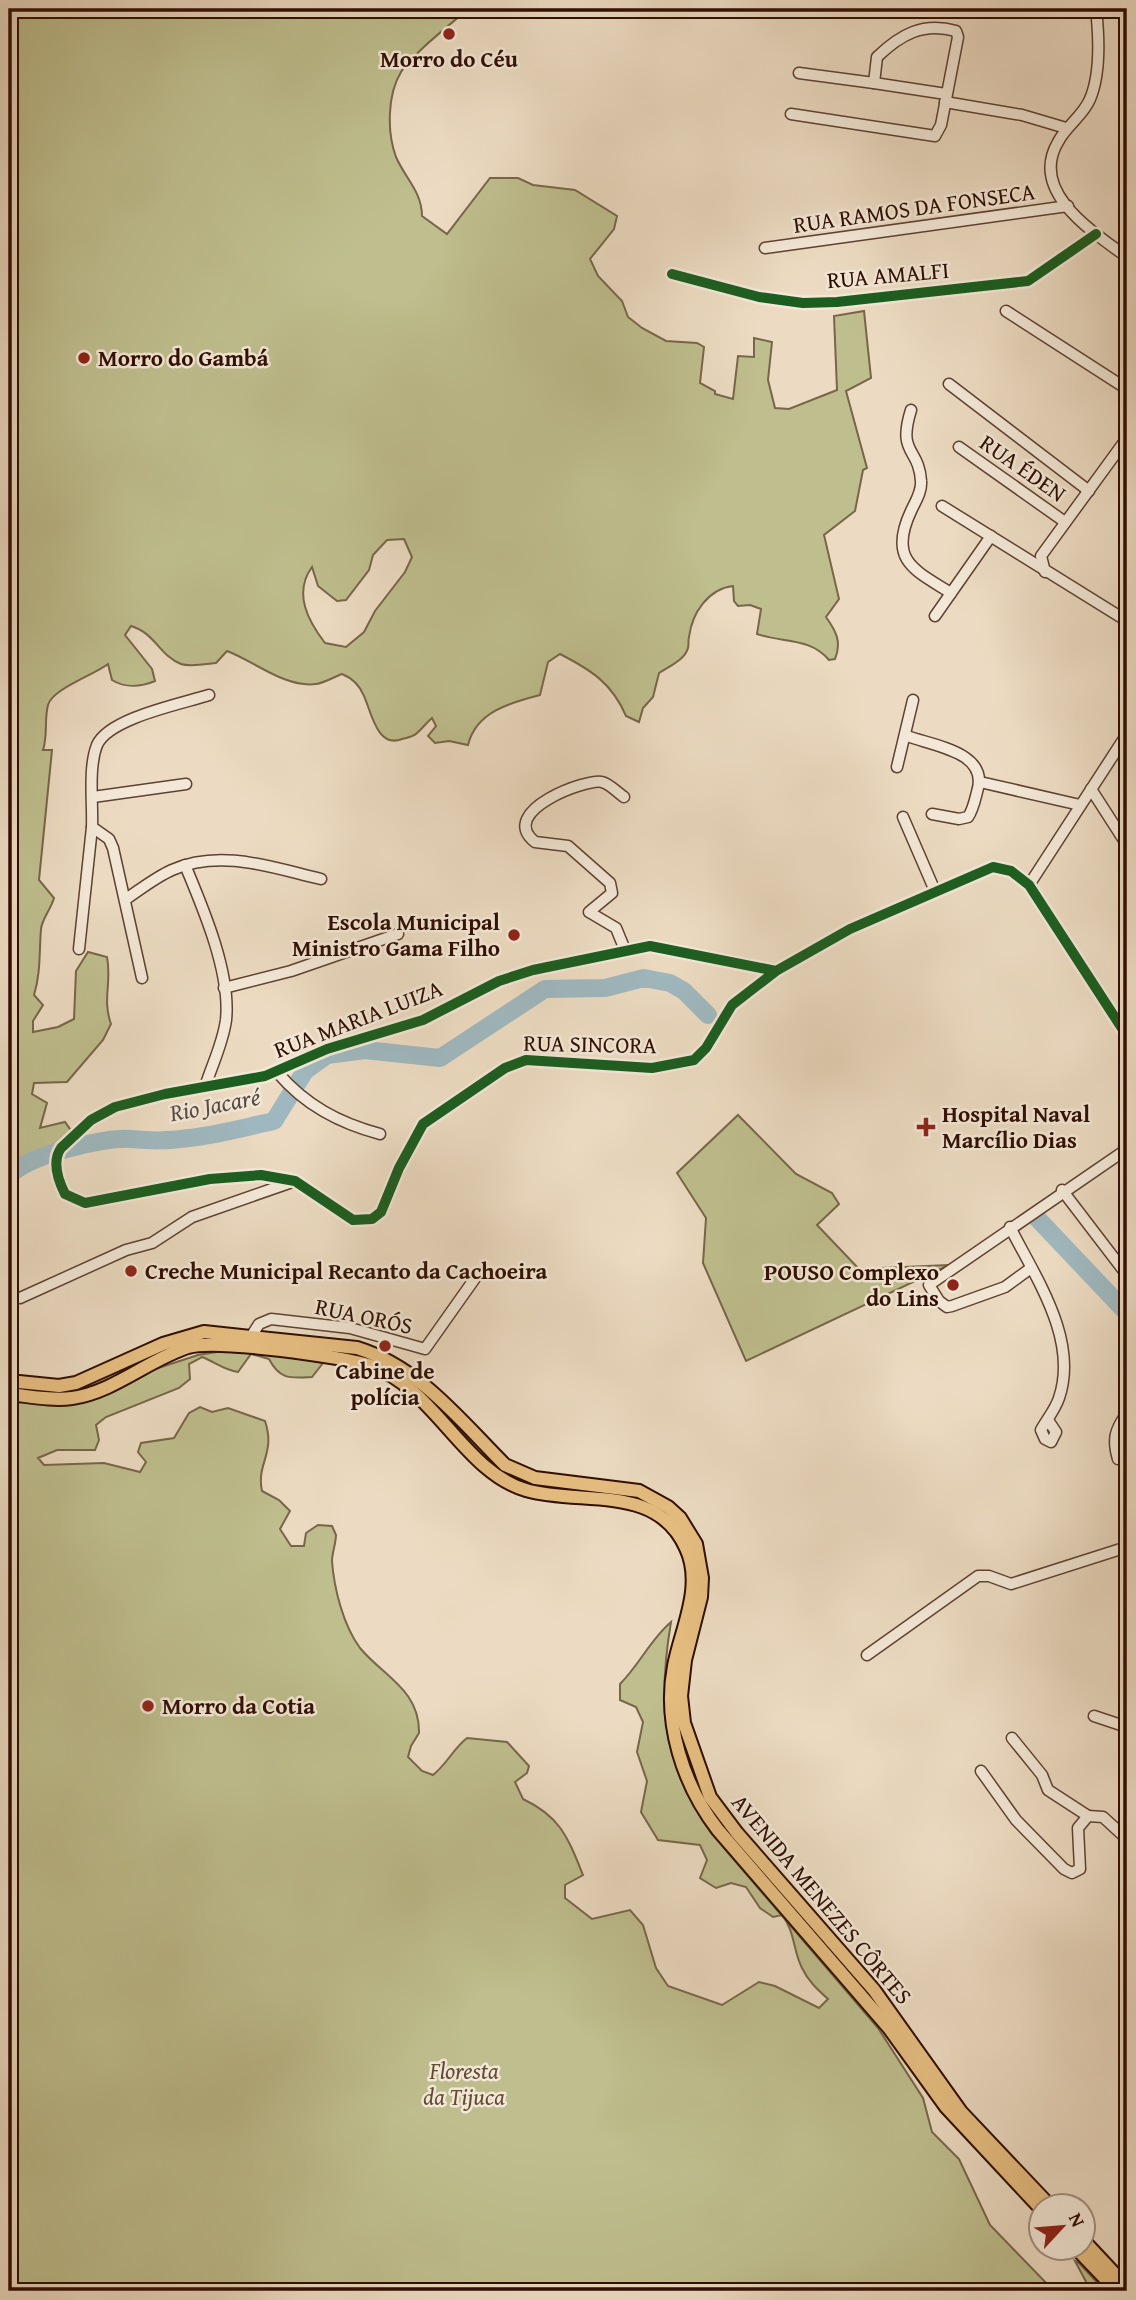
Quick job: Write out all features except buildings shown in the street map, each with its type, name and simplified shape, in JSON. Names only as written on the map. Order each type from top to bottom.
[{"type":"main road","name":"AVENIDA MENEZES CÔRTES","points":[[9,1381],[59,1386],[76,1384],[184,1336],[204,1332],[357,1348],[381,1355],[415,1376],[505,1465],[517,1472],[535,1478],[639,1491],[654,1498],[680,1518],[695,1544],[702,1578],[701,1597],[685,1660],[681,1696],[684,1723],[710,1797],[737,1833],[874,1990],[954,2104],[1037,2192]]},
{"type":"main road","name":"AVENIDA MENEZES CÔRTES","points":[[9,1394],[55,1399],[83,1395],[170,1354],[200,1345],[350,1360],[385,1371],[407,1386],[486,1465],[514,1486],[542,1493],[623,1501],[655,1511],[666,1519],[682,1539],[691,1566],[692,1595],[674,1667],[672,1712],[685,1773],[697,1800],[718,1830],[889,2028],[946,2107],[1028,2196]]},
{"type":"main road","points":[[1098,2257],[1127,2287]]},
{"type":"main road","points":[[1089,2262],[1117,2291]]},
{"type":"street","points":[[1096,9],[1097,57],[1094,87],[1082,113],[1066,128],[1051,154],[1048,166],[1053,188],[1068,206],[1096,234],[1127,257]]},
{"type":"street","points":[[792,114],[932,136],[940,130],[958,37],[956,32],[937,27],[922,27],[881,53],[874,62],[874,83]]},
{"type":"street","points":[[799,73],[874,83],[1022,115],[1066,128]]},
{"type":"street","name":"RUA RAMOS DA FONSECA","points":[[765,248],[1068,206]]},
{"type":"street","name":"RUA AMALFI","points":[[672,274],[759,297],[803,303],[851,300],[1028,281],[1096,234]]},
{"type":"street","points":[[1006,312],[1127,389]]},
{"type":"street","points":[[949,384],[1089,491]]},
{"type":"street","points":[[911,410],[905,440],[921,477],[922,488],[903,532],[902,554],[913,569],[951,593]]},
{"type":"street","points":[[1045,572],[1041,555],[1127,438]]},
{"type":"street","name":"RUA ÉDEN","points":[[959,447],[1065,522]]},
{"type":"street","points":[[942,506],[1127,621]]},
{"type":"street","points":[[935,616],[991,536]]},
{"type":"street","points":[[1010,548],[1041,555]]},
{"type":"street","points":[[79,949],[92,827],[96,747],[104,735],[125,722],[209,695]]},
{"type":"street","points":[[897,767],[907,736],[913,701]]},
{"type":"street","points":[[1029,885],[1127,734]]},
{"type":"street","points":[[907,736],[970,759],[977,766],[981,782],[968,817],[959,819],[932,814]]},
{"type":"street","points":[[624,797],[604,782],[593,782],[537,805],[527,816],[525,824],[527,833],[535,842],[568,846],[610,883],[612,893],[608,899],[589,912],[616,928],[625,950]]},
{"type":"street","points":[[981,782],[1080,805]]},
{"type":"street","points":[[93,797],[186,784]]},
{"type":"street","points":[[1091,789],[1127,845]]},
{"type":"street","points":[[903,817],[935,891]]},
{"type":"street","points":[[92,827],[109,839],[126,898],[142,978]]},
{"type":"street","points":[[126,898],[185,865],[214,859],[241,860],[321,879]]},
{"type":"street","points":[[185,865],[209,925],[224,988],[226,1021],[205,1087]]},
{"type":"street","points":[[776,971],[822,943],[993,867],[1011,871],[1029,885],[1127,1036]]},
{"type":"street","points":[[224,988],[291,971],[398,934]]},
{"type":"street","name":"RUA MARIA LUIZA","points":[[57,1165],[58,1152],[91,1120],[115,1107],[277,1072],[300,1059],[327,1049],[423,1020],[516,975],[625,950],[658,947],[776,971]]},
{"type":"street","name":"RUA SINCORA","points":[[57,1165],[65,1194],[85,1203],[240,1175],[295,1181],[353,1220],[372,1219],[381,1212],[423,1124],[492,1076],[526,1060],[652,1068],[694,1060],[706,1048],[732,1005],[776,971]]},
{"type":"street","points":[[277,1072],[300,1097],[329,1116],[380,1134]]},
{"type":"street","points":[[1031,1268],[990,1294],[947,1307],[930,1288],[934,1279],[1062,1190],[1127,1149]]},
{"type":"street","points":[[20,1298],[126,1250],[146,1246],[192,1217],[295,1181]]},
{"type":"street","points":[[1062,1190],[1127,1275]]},
{"type":"street","points":[[1010,1227],[1054,1316],[1063,1359],[1064,1378],[1059,1398],[1048,1420]]},
{"type":"street","name":"RUA ORÓS","points":[[251,1335],[259,1324],[271,1319],[350,1328],[425,1349],[478,1274]]},
{"type":"street","points":[[1118,1458],[1115,1432],[1127,1413]]},
{"type":"street","points":[[867,1655],[978,1576],[989,1576],[1011,1584],[1127,1547]]},
{"type":"street","points":[[1094,1716],[1127,1727]]},
{"type":"street","points":[[1012,1738],[1042,1775],[1048,1790],[1088,1816],[1103,1817],[1127,1839]]},
{"type":"street","points":[[981,1771],[1016,1820],[1049,1857],[1072,1873],[1080,1869],[1082,1863],[1078,1828],[1088,1816]]},
{"type":"green space","points":[[9,9],[468,9],[406,65],[393,92],[390,126],[393,147],[416,192],[422,216],[447,234],[490,178],[518,178],[533,185],[575,190],[617,216],[614,229],[590,259],[598,276],[622,301],[628,317],[666,341],[697,343],[704,347],[700,383],[715,391],[715,394],[733,399],[738,356],[754,357],[754,338],[772,342],[768,380],[775,408],[789,409],[837,390],[834,316],[864,311],[871,378],[846,391],[867,468],[863,470],[855,511],[824,535],[839,599],[826,617],[837,637],[835,659],[829,660],[804,644],[757,634],[761,609],[750,605],[738,606],[734,601],[733,586],[724,588],[709,597],[698,611],[686,652],[676,663],[659,673],[653,697],[643,708],[639,722],[626,716],[614,695],[599,679],[560,654],[548,662],[540,695],[506,706],[486,717],[478,724],[468,745],[449,741],[435,743],[428,736],[436,726],[432,718],[412,736],[393,741],[386,739],[376,727],[360,689],[342,674],[316,684],[293,682],[227,651],[216,663],[185,665],[168,656],[146,634],[131,626],[125,635],[152,669],[155,681],[133,686],[117,683],[112,680],[108,664],[65,688],[51,699],[48,705],[43,750],[52,750],[39,880],[54,898],[41,929],[39,970],[34,995],[43,1005],[33,1021],[33,1032],[58,1027],[74,1019],[76,971],[88,952],[107,957],[107,1006],[111,1024],[103,1040],[67,1082],[34,1083],[32,1094],[47,1103],[40,1128],[65,1122],[72,1132],[48,1160],[14,1168],[9,1176]],"holes":[[[404,539],[412,557],[405,572],[375,611],[364,632],[346,647],[325,643],[308,616],[303,597],[306,577],[312,567],[318,586],[337,601],[346,600],[369,570],[373,555],[387,540]]]},
{"type":"green space","points":[[738,1115],[796,1174],[832,1193],[839,1204],[817,1225],[859,1269],[949,1265],[746,1361],[703,1263],[706,1218],[677,1173]]},
{"type":"green space","name":"Floresta da Tijuca","points":[[229,1350],[282,1355],[323,1363],[312,1377],[292,1377],[277,1371],[269,1359],[251,1354],[238,1372],[202,1357],[189,1364],[190,1379],[179,1388],[106,1417],[96,1425],[99,1440],[95,1450],[57,1450],[38,1458],[44,1465],[104,1463],[140,1472],[146,1462],[138,1452],[141,1443],[174,1438],[189,1413],[200,1407],[212,1412],[228,1408],[265,1421],[268,1442],[261,1473],[262,1491],[279,1500],[290,1511],[280,1529],[291,1546],[304,1546],[306,1533],[318,1525],[332,1526],[336,1535],[332,1561],[335,1583],[349,1629],[360,1648],[407,1695],[418,1718],[419,1733],[408,1757],[422,1771],[433,1775],[467,1738],[507,1742],[529,1766],[527,1773],[515,1782],[523,1799],[555,1821],[573,1850],[583,1875],[565,1885],[565,1898],[592,1919],[630,1910],[643,1925],[656,1968],[668,1986],[722,2005],[759,1982],[775,1986],[819,2008],[828,1999],[804,1973],[785,1919],[878,2028],[923,2098],[932,2132],[959,2159],[990,2225],[1054,2291],[9,2291],[9,1398],[79,1401],[140,1374],[198,1355]]},
{"type":"green space","points":[[671,1622],[664,1680],[665,1707],[667,1732],[682,1781],[711,1833],[781,1915],[773,1917],[760,1908],[746,1887],[731,1883],[716,1888],[700,1878],[707,1860],[700,1845],[658,1840],[641,1812],[647,1781],[637,1752],[643,1722],[636,1707],[620,1700],[620,1684]]},
{"type":"green space","points":[[1076,2262],[1105,2291],[1091,2291]]},
{"type":"waterway","name":"Rio Jacaré","points":[[9,1177],[17,1169],[47,1155],[102,1141],[189,1138],[274,1121],[305,1071],[327,1055],[365,1050],[440,1058],[545,989],[605,988],[644,978],[670,983],[684,991],[708,1015]]},
{"type":"waterway","name":"Rio Jacaré","points":[[1036,1217],[1127,1313]]},
{"type":"cycle path","points":[[672,274],[759,297],[803,303],[837,302],[1028,281],[1096,234]]},
{"type":"cycle path","points":[[776,971],[650,946],[533,970],[499,981],[423,1020],[327,1049],[265,1076],[165,1094],[115,1107],[91,1120],[61,1148],[56,1165],[58,1177],[65,1194],[85,1203],[210,1179],[261,1175],[295,1181],[353,1220],[372,1219],[381,1212],[399,1168],[423,1124],[505,1068],[526,1060],[652,1068],[694,1060],[706,1048],[732,1005],[776,971],[850,929],[993,867],[1011,871],[1029,885],[1127,1036]]},
{"type":"place","name":"Morro do Céu","points":[[449,34]]},
{"type":"place","name":"Morro do Gambá","points":[[84,358]]},
{"type":"place","name":"Escola Municipal Ministro Gama Filho","points":[[514,935]]},
{"type":"place","name":"Hospital Naval Marcílio Dias","points":[[926,1127]]},
{"type":"place","name":"Creche Municipal Recanto da Cachoeira","points":[[131,1271]]},
{"type":"place","name":"POUSO Complexo do Lins","points":[[953,1285]]},
{"type":"place","name":"Cabine de polícia","points":[[385,1346]]},
{"type":"place","name":"Morro da Cotia","points":[[148,1706]]}]
